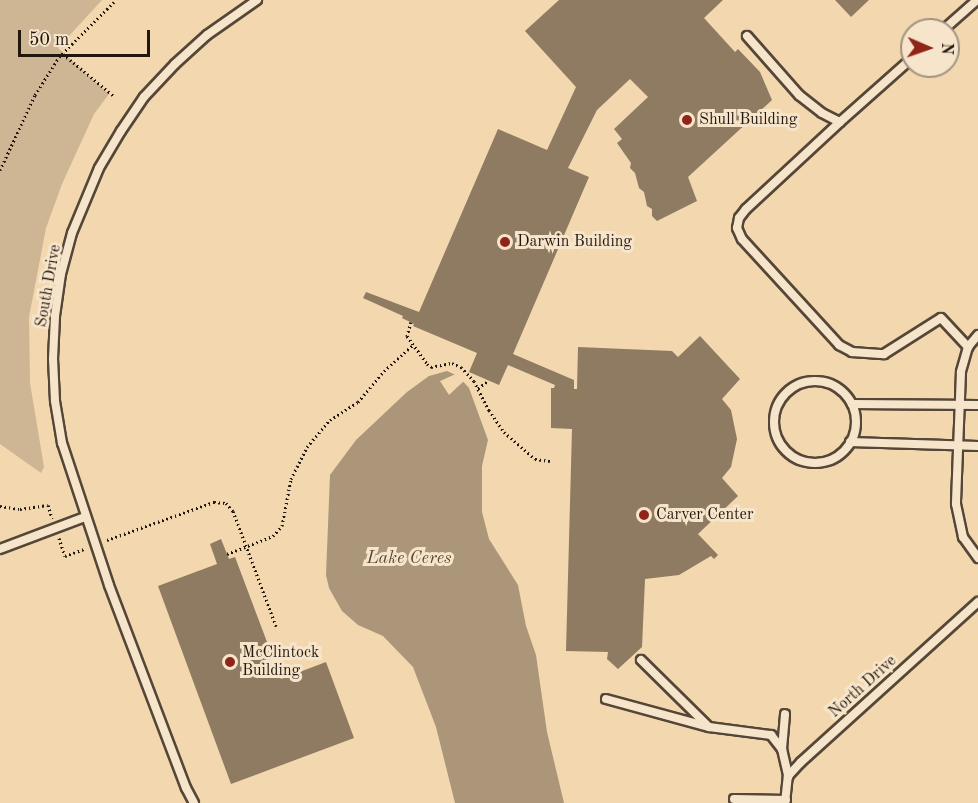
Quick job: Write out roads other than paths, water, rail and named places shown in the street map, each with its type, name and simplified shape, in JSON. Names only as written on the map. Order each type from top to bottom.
[{"type":"lane","name":"South Drive","points":[[194,803],[186,788],[95,545],[62,443],[55,401],[53,358],[55,316],[61,274],[72,233],[99,168],[144,97],[207,35],[256,0]]},
{"type":"lane","points":[[957,18],[977,0]]},
{"type":"lane","points":[[747,36],[799,95],[822,113],[840,122]]},
{"type":"lane","points":[[900,69],[746,209],[739,218],[737,228],[742,238],[839,345],[852,352],[884,354],[941,318],[968,347]]},
{"type":"lane","points":[[978,335],[968,347],[961,372],[956,504],[963,537],[978,558]]},
{"type":"lane","points":[[819,382],[834,386],[846,395],[852,404],[856,424],[850,442],[841,454],[826,461],[801,460],[782,446],[775,424],[780,402],[790,390],[804,383],[819,382]]},
{"type":"lane","points":[[852,404],[978,405]]},
{"type":"lane","points":[[850,442],[978,446]]},
{"type":"lane","points":[[0,549],[85,517]]},
{"type":"lane","name":"North Drive","points":[[788,776],[978,603]]},
{"type":"lane","points":[[641,660],[709,727]]},
{"type":"lane","points":[[606,699],[709,727],[771,735],[782,749]]},
{"type":"lane","points":[[734,800],[786,801],[788,776],[782,749],[785,714]]},
{"type":"water","name":"Lake Ceres","points":[[447,371],[458,376],[469,388],[488,440],[482,466],[482,512],[489,539],[518,585],[526,626],[536,655],[547,732],[564,803],[455,803],[436,727],[413,667],[383,636],[358,625],[342,611],[329,588],[326,575],[330,475],[356,440],[407,392],[429,376]]},
{"type":"place","name":"Shull Building","points":[[687,120]]},
{"type":"place","name":"Darwin Building","points":[[505,242]]},
{"type":"place","name":"Carver Center","points":[[644,515]]},
{"type":"place","name":"McClintock Building","points":[[230,662]]}]
